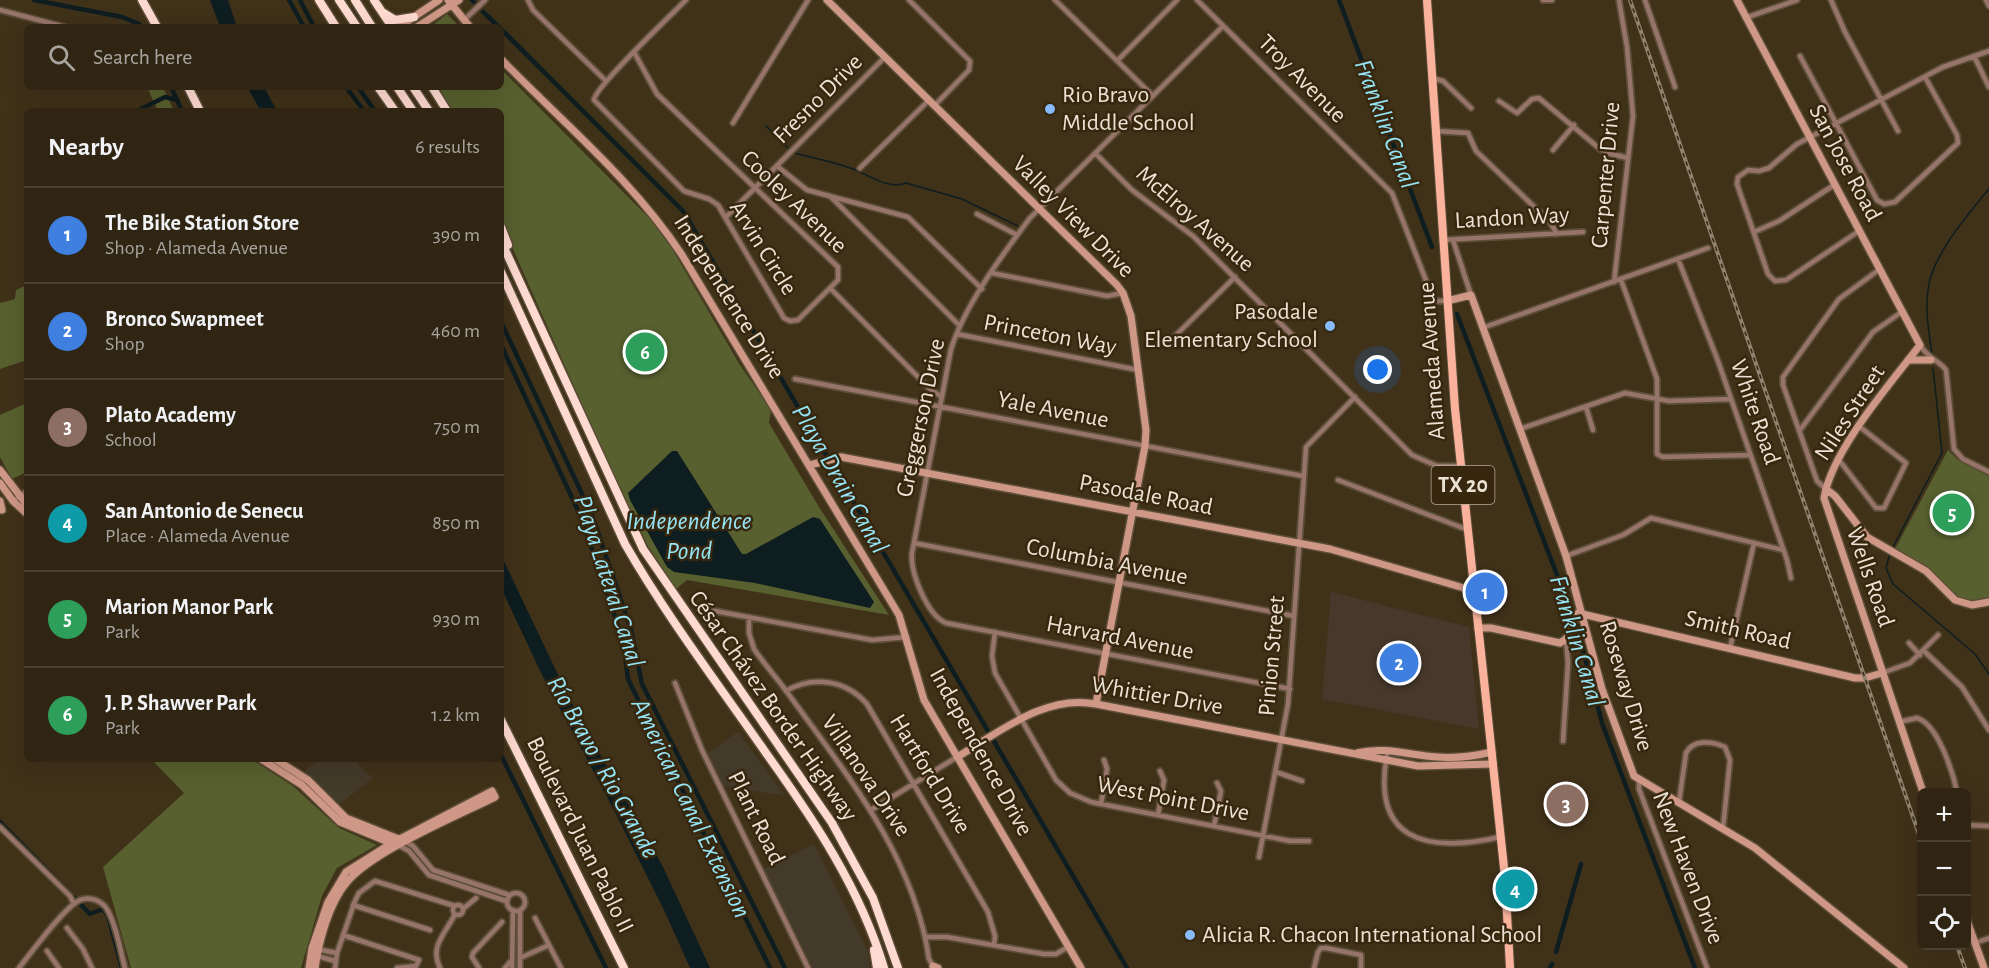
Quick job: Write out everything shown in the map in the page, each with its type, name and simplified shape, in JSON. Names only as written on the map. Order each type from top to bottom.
[{"type":"highway","points":[[140,0],[155,24]]},
{"type":"highway","points":[[319,0],[334,24]]},
{"type":"highway","points":[[339,0],[355,24]]},
{"type":"highway","points":[[355,0],[370,24]]},
{"type":"highway","points":[[374,0],[390,24]]},
{"type":"highway","points":[[382,12],[395,20],[414,17]]},
{"type":"highway","points":[[190,90],[198,108]]},
{"type":"highway","points":[[380,90],[393,108]]},
{"type":"highway","points":[[399,90],[411,108]]},
{"type":"highway","points":[[415,90],[427,108]]},
{"type":"highway","points":[[434,90],[445,108]]},
{"type":"highway","points":[[504,236],[518,277]]},
{"type":"highway","name":"César Chávez Border Highway","points":[[504,247],[643,549],[832,823],[873,898],[898,968]]},
{"type":"highway","name":"César Chávez Border Highway","points":[[504,280],[617,529],[638,567],[819,828],[867,920],[884,968]]},
{"type":"highway","points":[[504,287],[525,325]]},
{"type":"highway","name":"Boulevard Juan Pablo II","points":[[504,726],[624,968]]},
{"type":"highway","points":[[867,920],[877,968]]},
{"type":"main road","name":"Alameda Avenue","points":[[1427,0],[1442,240],[1461,466],[1492,752],[1510,968]]},
{"type":"street","points":[[404,24],[439,0]]},
{"type":"street","points":[[464,20],[484,0]]},
{"type":"street","points":[[528,0],[533,10],[606,81],[686,0]]},
{"type":"street","points":[[733,123],[808,0]]},
{"type":"street","name":"Valley View Drive","points":[[827,0],[1123,293],[1131,316],[1146,430],[1145,446],[1096,704]]},
{"type":"street","points":[[860,168],[969,70],[970,62],[909,0]]},
{"type":"street","points":[[1055,0],[1153,96]]},
{"type":"street","points":[[1117,61],[1177,0]]},
{"type":"street","name":"Troy Avenue","points":[[1197,0],[1392,193],[1434,301],[1447,301]]},
{"type":"street","points":[[1543,0],[1552,0]]},
{"type":"street","name":"Carpenter Drive","points":[[1614,282],[1632,129],[1632,98],[1619,0]]},
{"type":"street","points":[[1645,0],[1675,87]]},
{"type":"street","name":"San Jose Road","points":[[1737,0],[1920,345]]},
{"type":"street","points":[[1745,18],[1797,0]]},
{"type":"street","points":[[1831,0],[1845,32],[1898,131]]},
{"type":"street","points":[[1986,0],[1989,6]]},
{"type":"street","points":[[421,24],[453,1],[467,24]]},
{"type":"street","points":[[0,10],[54,24]]},
{"type":"street","name":"Greggerson Drive","points":[[943,622],[934,615],[914,575],[911,560],[951,349],[960,326],[1017,235],[1039,209],[1223,26]]},
{"type":"street","points":[[1859,231],[1781,282],[1772,279],[1768,274],[1737,184],[1738,177],[1748,170],[1760,171],[1769,168],[1810,137],[1952,63],[1989,51]]},
{"type":"street","name":"Cooley Avenue","points":[[634,52],[657,94],[734,170],[756,186],[838,267],[839,277],[830,288],[930,389],[942,397]]},
{"type":"street","points":[[1800,56],[1877,200],[1884,204],[1893,203],[1958,143],[1958,137],[1925,77]]},
{"type":"street","points":[[1974,56],[1989,87]]},
{"type":"street","name":"Fresno Drive","points":[[726,217],[885,57]]},
{"type":"street","name":"Independence Drive","points":[[504,62],[656,217],[682,255],[899,615],[907,637],[919,690],[1081,968]]},
{"type":"street","points":[[1432,78],[1443,81],[1471,108]]},
{"type":"street","name":"Arvin Circle","points":[[606,81],[593,97],[595,103],[684,191],[709,199],[726,217],[787,320],[798,320],[830,288]]},
{"type":"street","points":[[1499,101],[1516,113],[1530,100],[1539,98],[1605,152],[1628,158]]},
{"type":"street","points":[[1553,150],[1574,125]]},
{"type":"street","points":[[1436,131],[1468,133],[1476,151],[1550,222],[1557,234]]},
{"type":"street","name":"McElroy Avenue","points":[[1095,153],[1132,190],[1193,236],[1418,459],[1437,466],[1461,466]]},
{"type":"street","points":[[777,166],[799,186],[908,217],[982,289]]},
{"type":"street","points":[[1754,232],[1779,221],[1834,185]]},
{"type":"street","name":"Princeton Way","points":[[830,196],[960,326]]},
{"type":"street","points":[[977,214],[1017,235]]},
{"type":"street","name":"Landon Way","points":[[1442,240],[1583,232]]},
{"type":"street","name":"Roseway Drive","points":[[1453,240],[1482,328],[1566,556],[1584,615],[1602,689],[1634,776],[1723,828],[1771,860],[1904,968]]},
{"type":"street","points":[[1482,328],[1708,248]]},
{"type":"street","name":"White Road","points":[[1678,259],[1731,399],[1791,578]]},
{"type":"street","name":"Wells Road","points":[[1880,269],[1836,303],[1783,377],[1783,385],[1817,481],[1826,489],[1825,505],[1922,788]]},
{"type":"street","points":[[992,273],[1107,296],[1123,293]]},
{"type":"street","points":[[1170,341],[1235,277]]},
{"type":"street","name":"Carpenter Drive","points":[[1621,280],[1658,379],[1655,449],[1658,455],[1750,454]]},
{"type":"street","points":[[1447,301],[1471,295]]},
{"type":"street","points":[[1799,430],[1873,332],[1903,310]]},
{"type":"street","points":[[1911,327],[1913,342],[1908,360],[1931,360],[1942,365],[1946,370],[1954,449],[1960,457],[1989,472]]},
{"type":"street","name":"Princeton Way","points":[[957,334],[1138,370]]},
{"type":"street","points":[[1920,345],[1931,360]]},
{"type":"street","name":"Niles Street","points":[[1826,489],[1839,460],[1860,427],[1920,345]]},
{"type":"street","name":"Yale Avenue","points":[[795,379],[1304,476]]},
{"type":"street","points":[[1520,429],[1630,392],[1669,401],[1731,399]]},
{"type":"street","name":"Pinion Street","points":[[1259,857],[1290,689],[1305,457],[1309,442],[1355,397]]},
{"type":"street","points":[[1586,407],[1593,430]]},
{"type":"street","points":[[1839,460],[1876,508],[1884,508],[1906,463],[1860,427]]},
{"type":"street","name":"Pasodale Road","points":[[810,465],[834,457],[927,473],[1330,549],[1464,588],[1473,588]]},
{"type":"street","points":[[0,470],[24,510]]},
{"type":"street","points":[[1338,480],[1468,530]]},
{"type":"street","points":[[0,483],[24,503]]},
{"type":"street","points":[[1826,489],[1835,496],[1863,533],[1926,571],[1955,600],[1972,605],[1989,602]]},
{"type":"street","points":[[16,498],[24,493]]},
{"type":"street","points":[[0,501],[2,510]]},
{"type":"street","points":[[1566,556],[1623,535],[1651,518],[1783,550]]},
{"type":"street","name":"Columbia Avenue","points":[[914,543],[1294,616]]},
{"type":"street","points":[[1730,648],[1754,543]]},
{"type":"street","points":[[705,612],[715,611],[872,640],[907,637]]},
{"type":"street","points":[[1563,741],[1568,663],[1566,639],[1578,613],[1584,615]]},
{"type":"street","name":"Smith Road","points":[[1584,615],[1861,679],[1882,673]]},
{"type":"street","name":"Villanova Drive","points":[[748,617],[748,633],[754,649],[871,810],[902,865],[916,900],[926,937],[929,959],[936,967]]},
{"type":"street","name":"Harvard Avenue","points":[[943,622],[1290,689]]},
{"type":"street","points":[[1478,628],[1491,628],[1557,643],[1566,639]]},
{"type":"street","name":"West Point Drive","points":[[995,632],[992,656],[995,673],[1063,788],[1081,799],[1101,804],[1290,841],[1309,841]]},
{"type":"street","points":[[1882,673],[1910,663],[1938,635]]},
{"type":"street","points":[[1909,643],[1962,687],[1989,730]]},
{"type":"street","name":"Hartford Drive","points":[[786,691],[804,683],[822,681],[852,691],[867,704],[988,912],[995,936],[994,945]]},
{"type":"street","name":"Plant Road","points":[[675,683],[702,750],[808,968]]},
{"type":"street","name":"Whittier Drive","points":[[871,810],[1022,719],[1052,704],[1069,701],[1096,704],[1386,760],[1440,768],[1493,764]]},
{"type":"street","points":[[1899,722],[1917,718],[1928,724],[1946,757],[1956,788]]},
{"type":"street","points":[[1679,802],[1689,746],[1700,742],[1725,747],[1730,760],[1723,828]]},
{"type":"street","name":"Whittier Drive","points":[[1354,753],[1372,749],[1444,757],[1477,756],[1492,752]]},
{"type":"street","points":[[1388,750],[1384,779],[1386,804],[1390,817],[1401,829],[1414,836],[1456,843],[1500,837]]},
{"type":"street","points":[[1101,804],[1107,769],[1104,760]]},
{"type":"street","points":[[266,762],[302,785],[340,822],[413,846],[433,870],[509,895]]},
{"type":"street","points":[[280,762],[308,780],[346,818],[399,843],[409,851],[429,875],[506,901],[513,910],[512,968]]},
{"type":"street","points":[[1158,815],[1164,780],[1160,771]]},
{"type":"street","points":[[1275,772],[1302,781]]},
{"type":"street","name":"New Haven Drive","points":[[1639,781],[1639,789],[1707,968]]},
{"type":"street","points":[[1214,826],[1221,791],[1217,783]]},
{"type":"street","points":[[309,968],[328,902],[339,880],[356,864],[493,794]]},
{"type":"street","points":[[1971,825],[1989,826]]},
{"type":"street","points":[[0,827],[77,902]]},
{"type":"street","points":[[334,968],[353,905],[359,893],[368,885],[381,881],[455,906],[460,905],[463,909]]},
{"type":"street","points":[[506,901],[514,892],[522,895],[525,903],[520,910],[520,968]]},
{"type":"street","points":[[19,968],[77,902],[91,898],[106,907],[125,968]]},
{"type":"street","points":[[455,914],[461,914],[463,909],[476,898]]},
{"type":"street","points":[[353,905],[430,930]]},
{"type":"street","points":[[440,968],[436,959],[437,945],[455,914],[455,906]]},
{"type":"street","points":[[513,910],[520,910]]},
{"type":"street","points":[[535,918],[561,968]]},
{"type":"street","points":[[479,968],[472,957],[473,953],[502,921]]},
{"type":"street","points":[[67,928],[83,949],[92,968]]},
{"type":"street","points":[[1971,932],[1984,968]]},
{"type":"street","points":[[343,935],[420,962],[416,966],[397,968]]},
{"type":"street","points":[[926,937],[947,937],[1044,954],[1056,954],[1068,947]]},
{"type":"street","points":[[1975,943],[1989,938]]},
{"type":"street","points":[[520,958],[549,945]]},
{"type":"street","points":[[1314,968],[1318,952],[1326,948],[1361,955],[1361,968]]},
{"type":"street","points":[[47,951],[59,968]]},
{"type":"street","points":[[315,952],[337,953]]},
{"type":"street","points":[[315,952],[335,961]]},
{"type":"street","points":[[315,952],[315,968]]},
{"type":"street","points":[[409,967],[410,957]]},
{"type":"street","points":[[505,968],[512,960]]},
{"type":"shaded area","points":[[1331,592],[1469,627],[1479,729],[1322,699]]},
{"type":"shaded area","points":[[738,732],[785,796],[724,786],[708,753]]},
{"type":"shaded area","points":[[316,762],[356,762],[373,778],[337,806],[304,772]]},
{"type":"shaded area","points":[[814,844],[868,951],[870,968],[813,968],[763,869]]},
{"type":"green space","points":[[447,14],[457,24],[434,24]]},
{"type":"green space","points":[[504,72],[651,220],[671,247],[740,365],[771,410],[769,423],[819,507],[889,615],[687,580],[676,589],[648,546],[619,487],[511,245],[504,225],[504,108],[451,108],[440,90],[504,90]]},
{"type":"green space","points":[[148,90],[164,90],[173,108],[157,108]]},
{"type":"green space","points":[[24,286],[24,361],[0,369],[0,303],[15,299],[16,290]]},
{"type":"green space","points":[[24,404],[24,473],[12,479],[0,457],[0,415]]},
{"type":"green space","points":[[1948,450],[1958,460],[1989,476],[1989,598],[1966,600],[1959,598],[1931,571],[1895,549]]},
{"type":"green space","points":[[154,762],[256,762],[293,786],[339,828],[377,845],[337,868],[322,896],[301,968],[131,968],[103,867],[184,793]]},
{"type":"water","points":[[210,0],[228,0],[236,24],[219,24]]},
{"type":"water","points":[[249,90],[266,90],[275,108],[259,108]]},
{"type":"water","name":"Independence Pond","points":[[672,451],[677,451],[742,554],[746,554],[813,517],[820,519],[874,602],[870,608],[755,583],[674,572],[667,567],[628,493]]},
{"type":"water","name":"Río Bravo / Rio Grande","points":[[504,561],[571,702],[663,867],[710,968],[690,968],[615,812],[543,677],[504,594]]},
{"type":"waterway","points":[[34,0],[122,17],[139,24]]},
{"type":"waterway","name":"American Canal Extension","points":[[289,0],[302,24]]},
{"type":"waterway","name":"Playa Lateral Canal","points":[[300,0],[312,24]]},
{"type":"waterway","name":"Franklin Canal","points":[[1339,0],[1432,247]]},
{"type":"waterway","name":"Playa Drain Canal","points":[[483,12],[496,24]]},
{"type":"waterway","name":"Playa Drain Canal","points":[[504,32],[683,211],[1127,968]]},
{"type":"waterway","points":[[172,90],[177,100]]},
{"type":"waterway","name":"American Canal Extension","points":[[348,90],[362,108]]},
{"type":"waterway","name":"Playa Lateral Canal","points":[[360,90],[373,108]]},
{"type":"waterway","points":[[143,108],[165,97],[177,100],[181,108]]},
{"type":"waterway","points":[[766,126],[788,148]]},
{"type":"waterway","points":[[794,153],[853,169],[893,185],[906,183],[962,199],[1018,226]]},
{"type":"waterway","points":[[1932,354],[1927,306],[1931,277],[1943,250],[1989,189]]},
{"type":"waterway","name":"Franklin Canal","points":[[1457,314],[1577,627],[1602,723],[1695,968]]},
{"type":"waterway","name":"Playa Lateral Canal","points":[[504,328],[592,515],[631,630],[642,684],[785,968]]},
{"type":"waterway","name":"American Canal Extension","points":[[504,351],[581,517],[623,640],[628,679],[770,968]]},
{"type":"waterway","points":[[1892,549],[1942,453],[1933,368]]},
{"type":"waterway","points":[[1890,553],[1886,568],[1893,584],[1975,654],[1989,674]]},
{"type":"waterway","points":[[504,761],[606,968]]},
{"type":"waterway","points":[[0,822],[90,914],[103,909],[108,916],[122,968]]},
{"type":"waterway","points":[[1556,952],[1581,864]]},
{"type":"waterway","points":[[1550,968],[1552,964]]},
{"type":"railway","points":[[1630,0],[1922,842]]},
{"type":"railway","points":[[1958,950],[1965,968]]},
{"type":"place","name":"Rio Bravo Middle School","points":[[1050,109]]},
{"type":"place","name":"Pasodale Elementary School","points":[[1330,326]]},
{"type":"place","name":"J. P. Shawver Park","points":[[645,352]]},
{"type":"place","name":"Marion Manor Park","points":[[1952,513]]},
{"type":"place","name":"The Bike Station Store","points":[[1485,592]]},
{"type":"place","name":"Bronco Swapmeet","points":[[1399,663]]},
{"type":"place","name":"Plato Academy","points":[[1566,804]]},
{"type":"place","name":"San Antonio de Senecu","points":[[1515,889]]},
{"type":"place","name":"Alicia R. Chacon International School","points":[[1190,935]]}]
